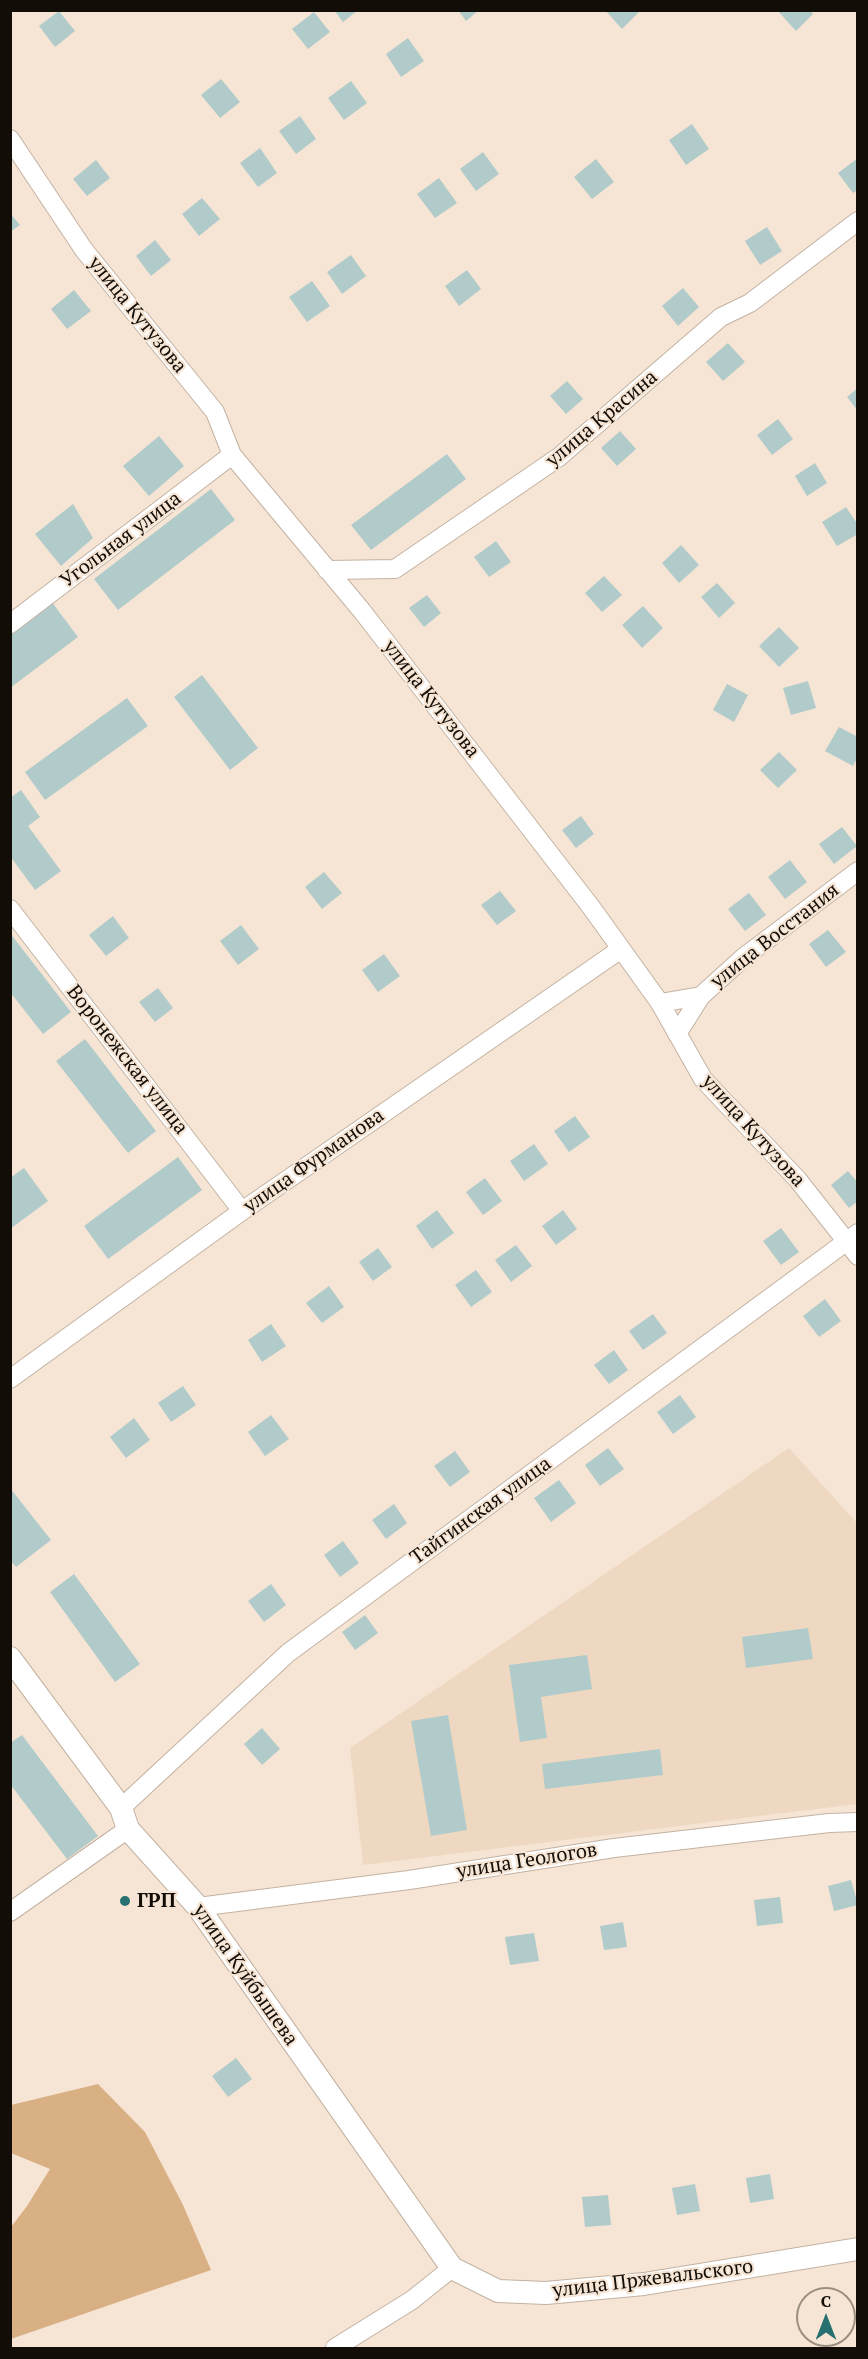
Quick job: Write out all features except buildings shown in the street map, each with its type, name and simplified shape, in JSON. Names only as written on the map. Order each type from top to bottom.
[{"type":"street","name":"улица Кутузова","points":[[10,139],[84,250],[215,412],[231,455],[362,610],[621,949],[660,1003],[704,1079],[852,1237],[858,1256]]},
{"type":"street","name":"улица Красина","points":[[327,570],[395,569],[559,457],[721,317],[750,303],[858,221]]},
{"type":"street","name":"Угольная улица","points":[[10,624],[231,455]]},
{"type":"street","name":"улица Восстания","points":[[677,1034],[700,996],[744,957],[858,871]]},
{"type":"street","name":"Воронежская улица","points":[[10,909],[242,1211]]},
{"type":"street","name":"улица Фурманова","points":[[10,1379],[242,1211],[621,949]]},
{"type":"street","points":[[660,1003],[700,996]]},
{"type":"street","name":"Тайгинская улица","points":[[10,1912],[124,1819],[288,1653],[852,1237]]},
{"type":"street","name":"улица Куйбышева","points":[[10,1658],[124,1819],[198,1906],[452,2268]]},
{"type":"street","name":"улица Геологов","points":[[198,1906],[409,1880],[614,1848],[829,1823],[858,1822]]},
{"type":"street","name":"улица Пржевальского","points":[[452,2268],[498,2291],[546,2293],[644,2284],[858,2249]]},
{"type":"street","points":[[335,2349],[412,2300],[452,2268]]},
{"type":"shaded area","points":[[789,1448],[857,1523],[857,1804],[363,1865],[350,1748]]},
{"type":"shaded area","points":[[98,2084],[145,2132],[183,2205],[211,2270],[11,2339],[11,2227],[50,2169],[11,2153],[11,2105]]},
{"type":"place","name":"ГРП","points":[[125,1901]]}]
